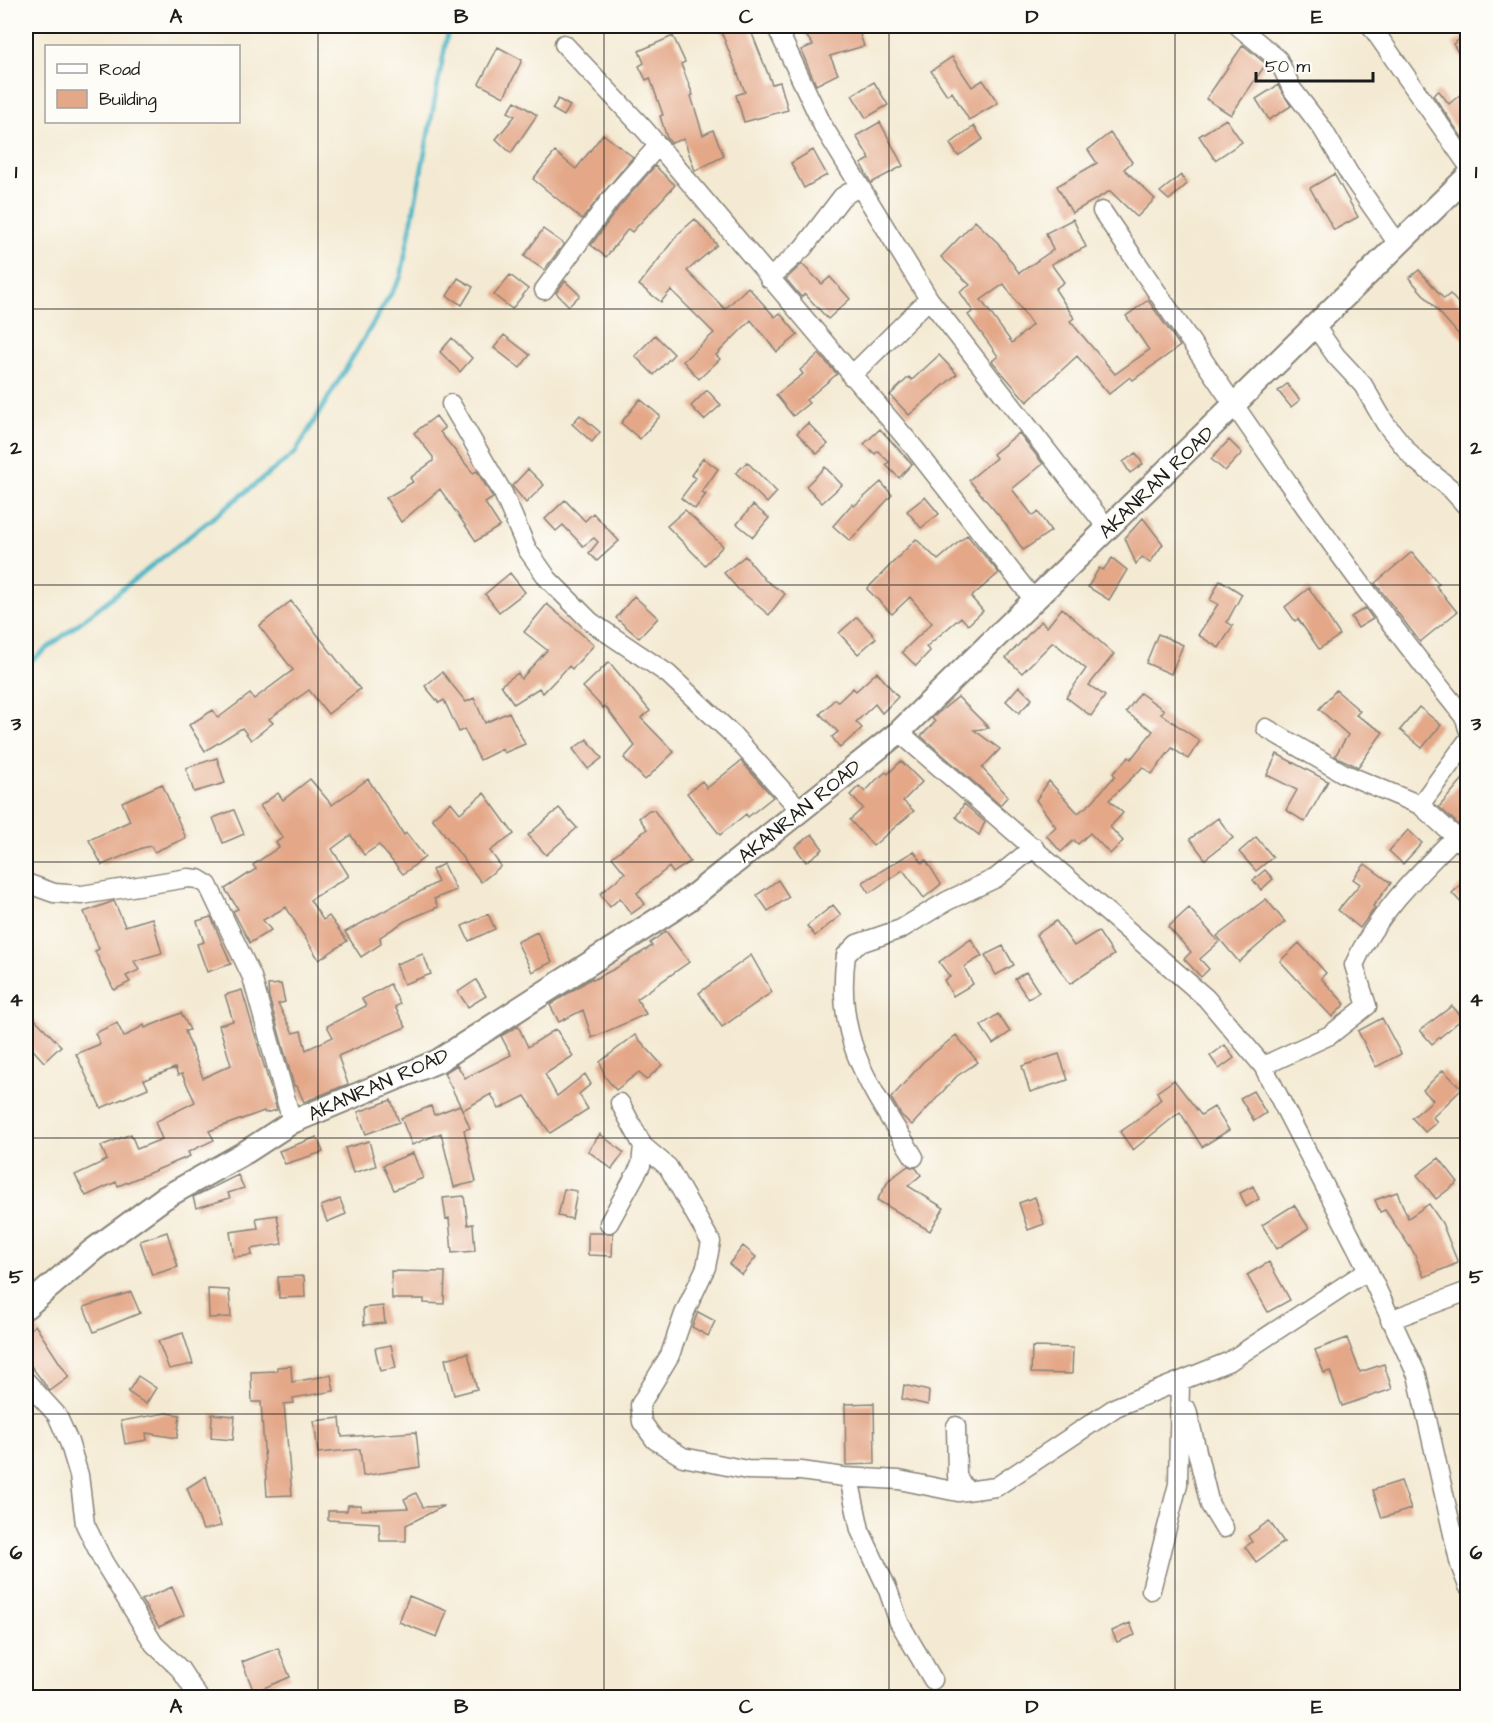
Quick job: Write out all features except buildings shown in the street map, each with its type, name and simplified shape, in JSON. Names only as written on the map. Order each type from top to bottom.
[{"type":"main road","name":"AKANRAN ROAD","points":[[26,1307],[93,1250],[164,1198],[246,1152],[292,1122],[438,1061],[688,900],[898,732],[1467,176]]},
{"type":"street","points":[[776,26],[823,126],[858,187],[929,299],[1108,529]]},
{"type":"street","points":[[1238,26],[1278,58],[1292,89],[1322,128],[1350,175],[1398,244]]},
{"type":"street","points":[[1379,28],[1467,165]]},
{"type":"street","points":[[564,44],[645,130],[657,147],[915,449],[1034,600]]},
{"type":"street","points":[[544,290],[610,200],[657,147]]},
{"type":"street","points":[[769,279],[803,248],[842,197],[858,187]]},
{"type":"street","points":[[1102,211],[1233,406],[1350,571],[1465,718],[1467,729]]},
{"type":"street","points":[[851,376],[929,299]]},
{"type":"street","points":[[1315,326],[1336,356],[1363,385],[1385,423],[1414,459],[1450,488],[1467,508]]},
{"type":"street","points":[[451,404],[503,493],[527,549],[548,579],[591,622],[668,674],[732,734],[800,810]]},
{"type":"street","points":[[1263,1066],[1330,1035],[1367,1006],[1354,965],[1362,948],[1407,885],[1461,842],[1420,806],[1343,773],[1266,729]]},
{"type":"street","points":[[898,732],[1034,847],[1206,998],[1263,1066],[1368,1270],[1417,1375],[1467,1586]]},
{"type":"street","points":[[1420,806],[1467,740]]},
{"type":"street","points":[[914,1157],[877,1098],[853,1051],[843,996],[846,955],[857,944],[901,929],[947,901],[996,878],[1034,847]]},
{"type":"street","points":[[26,883],[54,893],[82,895],[188,878],[198,879],[208,885],[252,977],[292,1122]]},
{"type":"street","points":[[620,1102],[643,1146],[668,1167],[711,1242],[706,1267],[684,1314],[670,1355],[640,1405],[642,1422],[656,1440],[684,1457],[747,1470],[801,1471],[849,1478],[899,1480],[958,1492],[996,1487],[1116,1407],[1230,1361],[1368,1270]]},
{"type":"street","points":[[609,1223],[641,1165],[643,1146]]},
{"type":"street","points":[[1390,1320],[1467,1291]]},
{"type":"street","points":[[26,1381],[57,1415],[69,1442],[79,1475],[85,1524],[103,1561],[154,1644],[180,1669],[199,1698]]},
{"type":"street","points":[[1182,1382],[1195,1451],[1210,1505],[1224,1528]]},
{"type":"street","points":[[1151,1590],[1178,1484],[1182,1382]]},
{"type":"street","points":[[956,1426],[957,1476],[966,1491]]},
{"type":"street","points":[[849,1478],[860,1530],[888,1590],[899,1622],[933,1680]]},
{"type":"waterway","points":[[26,665],[295,453],[401,277],[449,26]]}]
